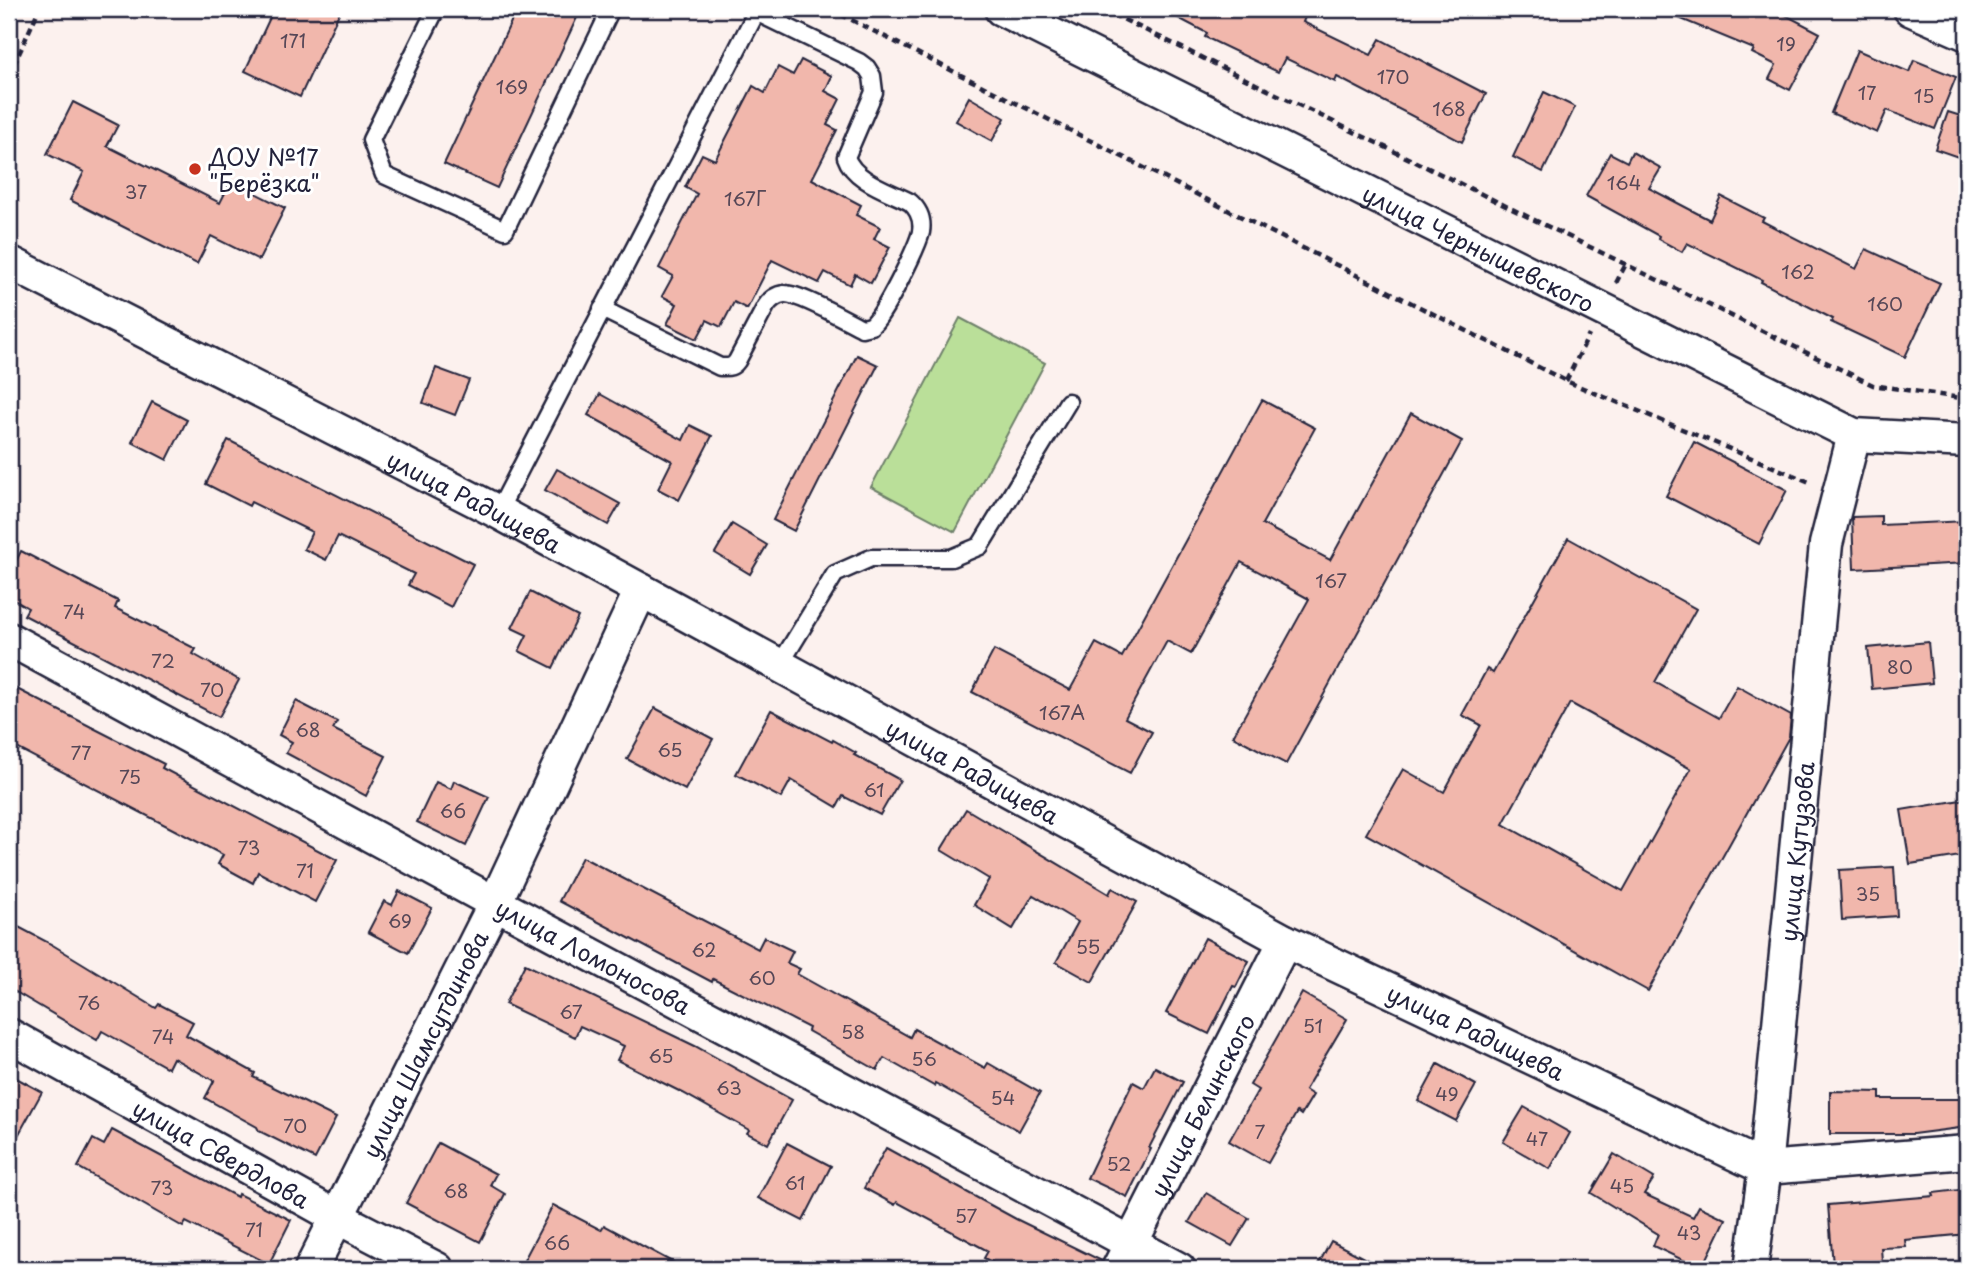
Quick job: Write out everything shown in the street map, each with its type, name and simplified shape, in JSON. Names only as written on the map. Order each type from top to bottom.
[{"type":"street","name":"улица Чернышевского","points":[[1001,9],[1854,435],[1967,441]]},
{"type":"street","points":[[1910,9],[1967,34]]},
{"type":"street","name":"улица Радищева","points":[[9,262],[498,512],[1285,941],[1765,1168],[1967,1152]]},
{"type":"street","name":"улица Кутузова","points":[[1751,1269],[1765,1168],[1826,544],[1854,435]]},
{"type":"street","name":"улица Шамсутдинова","points":[[311,1269],[495,903],[641,590]]},
{"type":"street","name":"улица Ломоносова","points":[[9,639],[495,903],[1125,1257],[1179,1269]]},
{"type":"street","name":"улица Белинского","points":[[1125,1257],[1285,941]]},
{"type":"street","name":"улица Свердлова","points":[[9,1035],[337,1217],[437,1269]]},
{"type":"lane","points":[[436,9],[371,140],[384,175],[505,230],[611,9]]},
{"type":"lane","points":[[498,512],[602,309],[757,10],[859,62],[872,76],[874,92],[846,157],[849,165],[863,178],[910,202],[916,208],[921,223],[918,240],[883,312],[871,327],[862,328],[799,298],[779,295],[771,299],[766,306],[737,362],[733,366],[720,367],[602,309]]},
{"type":"lane","points":[[779,666],[835,574],[871,558],[951,558],[980,546],[1068,402]]},
{"type":"path","points":[[9,76],[39,9]]},
{"type":"path","points":[[830,9],[1566,380],[1838,494]]},
{"type":"path","points":[[1102,9],[1874,385],[1967,399]]},
{"type":"green space","points":[[960,318],[1045,363],[955,532],[871,487]]},
{"type":"building","points":[[274,9],[341,9],[300,97],[245,71]]},
{"type":"building","points":[[517,9],[581,9],[497,188],[444,164]]},
{"type":"building","points":[[1161,9],[1289,9],[1305,17],[1303,22],[1371,55],[1380,39],[1486,94],[1462,142],[1337,77],[1335,82],[1285,58],[1278,72],[1205,37],[1207,33]]},
{"type":"building","points":[[1657,9],[1774,9],[1820,33],[1790,90],[1769,79],[1776,65],[1752,53],[1754,49]]},
{"type":"building","points":[[1857,50],[1909,72],[1914,60],[1956,77],[1935,129],[1887,110],[1877,133],[1831,113]]},
{"type":"building","points":[[801,60],[832,76],[825,91],[840,99],[827,125],[837,130],[812,179],[861,205],[856,215],[880,227],[874,239],[890,247],[871,283],[855,274],[850,285],[825,272],[819,283],[772,260],[747,309],[734,302],[721,327],[707,320],[697,339],[667,324],[677,304],[662,296],[673,276],[659,268],[697,194],[685,187],[702,154],[715,160],[753,86],[765,93],[778,67],[793,75]]},
{"type":"building","points":[[1544,92],[1575,107],[1543,172],[1513,157]]},
{"type":"building","points":[[969,97],[1005,118],[992,141],[956,121]]},
{"type":"building","points":[[73,102],[118,125],[107,146],[220,203],[231,181],[285,208],[259,260],[211,236],[197,264],[70,200],[84,172],[47,154]]},
{"type":"building","points":[[1948,112],[1967,118],[1967,160],[1935,149]]},
{"type":"building","points":[[1632,152],[1661,168],[1649,188],[1710,220],[1721,196],[1764,218],[1762,221],[1856,269],[1866,249],[1940,283],[1905,357],[1831,322],[1833,319],[1761,282],[1762,280],[1687,243],[1682,252],[1658,239],[1659,236],[1586,196],[1610,153],[1627,162]]},
{"type":"building","points":[[857,355],[878,365],[794,531],[773,520]]},
{"type":"building","points":[[436,368],[469,380],[455,415],[423,403]]},
{"type":"building","points":[[600,394],[683,440],[690,425],[712,436],[679,500],[658,489],[672,461],[588,415]]},
{"type":"building","points":[[1262,400],[1315,428],[1262,524],[1330,560],[1411,413],[1462,441],[1286,764],[1233,736],[1309,599],[1241,562],[1191,654],[1167,641],[1125,718],[1152,732],[1130,773],[972,692],[994,650],[1070,690],[1096,643],[1122,657]]},
{"type":"building","points":[[152,402],[187,420],[167,460],[132,442]]},
{"type":"building","points":[[228,440],[473,564],[451,607],[408,585],[414,574],[338,536],[326,560],[304,549],[312,532],[251,502],[249,506],[206,484]]},
{"type":"building","points":[[1694,442],[1787,490],[1759,544],[1666,496]]},
{"type":"building","points":[[557,469],[620,504],[608,525],[545,490]]},
{"type":"building","points":[[1881,516],[1881,525],[1967,521],[1967,563],[1854,569],[1852,517]]},
{"type":"building","points":[[732,524],[767,545],[750,574],[715,553]]},
{"type":"building","points":[[1568,538],[1696,609],[1655,682],[1719,718],[1737,686],[1791,716],[1789,737],[1648,991],[1366,834],[1403,769],[1444,792],[1481,725],[1462,715],[1487,669],[1493,673]],"holes":[[[1570,703],[1691,769],[1623,891],[1503,824]]]},
{"type":"building","points":[[21,551],[118,601],[115,608],[196,649],[193,654],[239,680],[219,717],[24,615],[28,608],[9,597],[9,575]]},
{"type":"building","points":[[530,592],[578,617],[553,668],[519,651],[527,635],[512,628]]},
{"type":"building","points":[[1928,642],[1932,683],[1872,689],[1868,648]]},
{"type":"building","points":[[9,685],[164,764],[162,768],[337,860],[315,902],[258,872],[253,883],[218,864],[223,855],[9,744]]},
{"type":"building","points":[[296,701],[337,722],[333,729],[386,756],[366,796],[286,753],[292,742],[279,735]]},
{"type":"building","points":[[655,708],[713,739],[685,790],[627,759]]},
{"type":"building","points":[[771,710],[832,742],[833,740],[856,753],[854,755],[900,780],[880,815],[843,796],[837,807],[791,780],[781,798],[736,774]]},
{"type":"building","points":[[454,781],[489,797],[466,846],[417,822],[436,782],[451,789]]},
{"type":"building","points":[[1967,799],[1967,855],[1910,864],[1901,810]]},
{"type":"building","points":[[966,809],[1109,894],[1112,888],[1137,902],[1092,982],[1056,962],[1078,922],[1033,895],[1013,929],[974,905],[989,879],[941,850]]},
{"type":"building","points":[[582,857],[758,949],[764,937],[793,951],[787,963],[800,969],[797,974],[910,1037],[914,1029],[985,1068],[988,1063],[1040,1093],[1019,1131],[935,1083],[934,1086],[884,1058],[877,1070],[808,1031],[809,1028],[713,979],[712,982],[559,901]]},
{"type":"building","points":[[1894,867],[1897,916],[1842,920],[1839,870]]},
{"type":"building","points":[[399,891],[432,908],[408,953],[368,932],[384,901],[392,905]]},
{"type":"building","points":[[9,922],[51,944],[156,1008],[159,1004],[193,1022],[186,1035],[255,1073],[253,1077],[336,1118],[315,1159],[259,1131],[257,1127],[205,1098],[214,1081],[173,1058],[168,1068],[102,1031],[97,1040],[9,988]]},
{"type":"building","points":[[1205,938],[1249,961],[1209,1034],[1166,1013]]},
{"type":"building","points":[[525,964],[695,1046],[792,1100],[768,1144],[747,1133],[749,1130],[683,1093],[617,1060],[624,1046],[580,1026],[575,1037],[505,1004]]},
{"type":"building","points":[[1302,993],[1347,1019],[1305,1090],[1313,1095],[1301,1115],[1297,1112],[1268,1163],[1229,1141],[1258,1090],[1250,1085]]},
{"type":"building","points":[[1438,1064],[1476,1085],[1456,1121],[1418,1101]]},
{"type":"building","points":[[1155,1067],[1183,1082],[1127,1197],[1087,1178],[1133,1082],[1144,1088]]},
{"type":"building","points":[[9,1074],[42,1092],[9,1152]]},
{"type":"building","points":[[1830,1091],[1880,1092],[1880,1099],[1967,1099],[1967,1127],[1913,1134],[1830,1134]]},
{"type":"building","points":[[1524,1107],[1570,1133],[1550,1169],[1503,1142]]},
{"type":"building","points":[[112,1130],[237,1197],[238,1194],[291,1220],[269,1264],[186,1222],[183,1227],[78,1167],[93,1139],[104,1145]]},
{"type":"building","points":[[438,1143],[496,1174],[490,1185],[505,1194],[480,1242],[406,1203]]},
{"type":"building","points":[[787,1143],[831,1166],[803,1221],[758,1198]]},
{"type":"building","points":[[886,1148],[1016,1219],[1102,1261],[1100,1269],[1005,1269],[984,1258],[988,1251],[897,1202],[895,1205],[864,1188]]},
{"type":"building","points":[[1614,1154],[1654,1178],[1644,1194],[1693,1217],[1699,1206],[1726,1219],[1702,1269],[1653,1246],[1658,1234],[1591,1193]]},
{"type":"building","points":[[1967,1189],[1967,1234],[1905,1240],[1906,1247],[1881,1248],[1882,1261],[1833,1265],[1828,1205],[1934,1196],[1933,1193]]},
{"type":"building","points":[[1206,1193],[1249,1218],[1232,1246],[1189,1222]]},
{"type":"building","points":[[553,1205],[601,1230],[604,1225],[685,1269],[541,1269],[524,1260]]},
{"type":"building","points":[[1331,1241],[1385,1269],[1316,1269]]},
{"type":"place","name":"ДОУ №17 \"Берёзка\"","points":[[195,169]]}]
